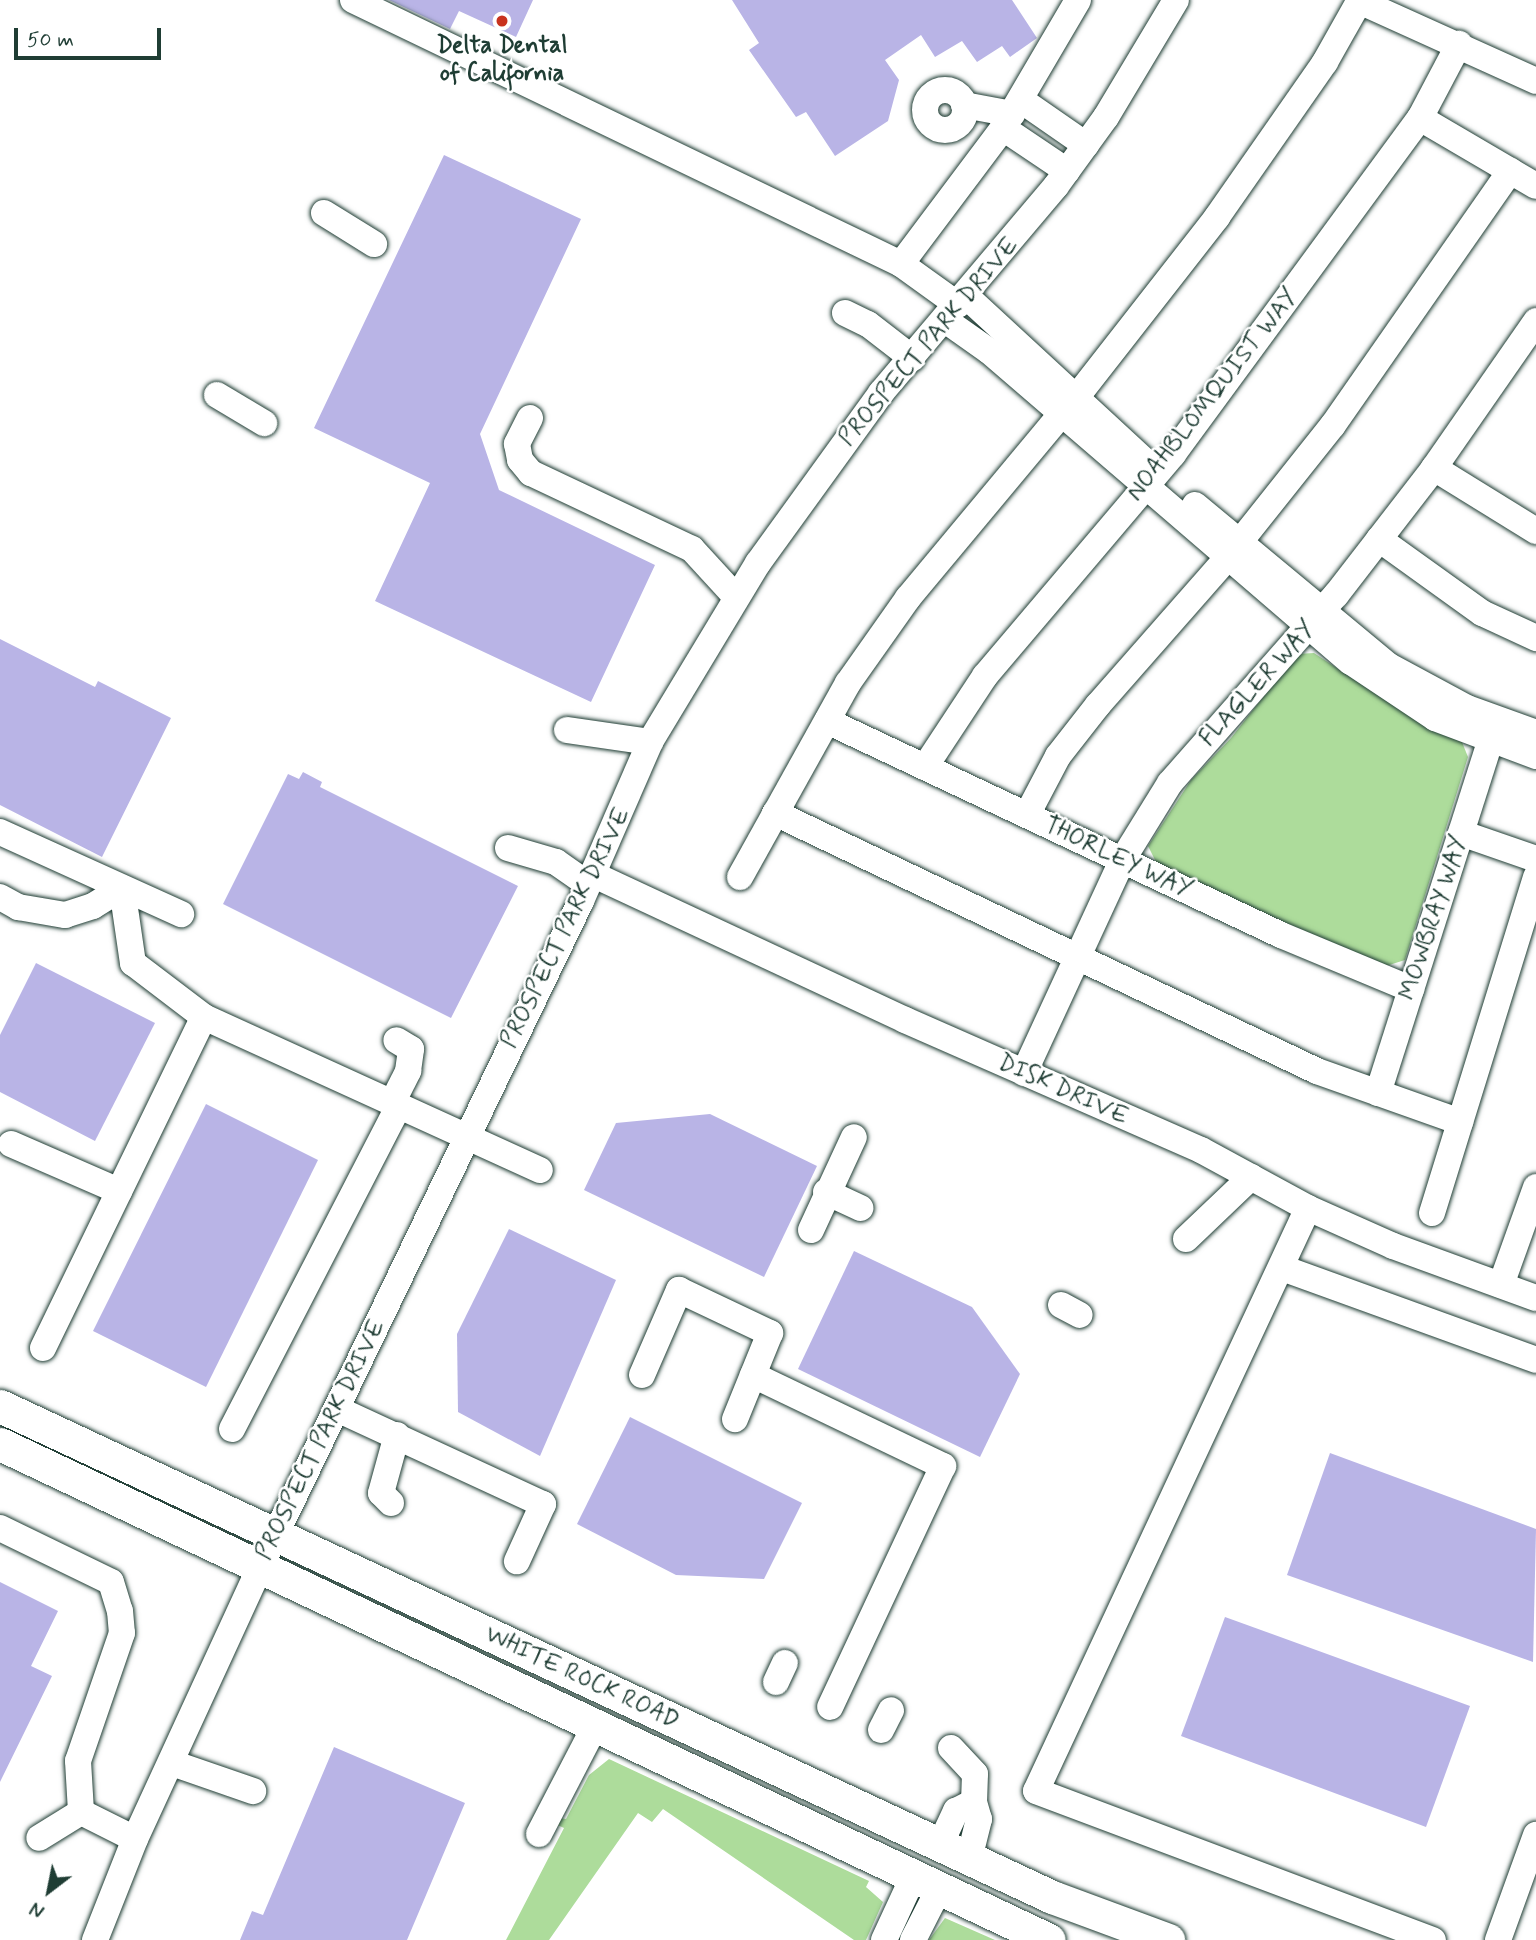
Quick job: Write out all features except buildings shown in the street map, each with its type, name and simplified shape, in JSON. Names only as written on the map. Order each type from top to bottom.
[{"type":"main road","name":"WHITE ROCK ROAD","points":[[0,1406],[596,1724],[1048,1940]]},
{"type":"main road","name":"WHITE ROCK ROAD","points":[[0,1444],[269,1551],[1075,1907],[1168,1940]]},
{"type":"street","points":[[353,0],[901,264],[956,307],[1404,700],[1490,742],[1536,756]]},
{"type":"street","points":[[901,264],[1012,114],[1078,0]]},
{"type":"street","name":"PROSPECT PARK DRIVE","points":[[95,1940],[135,1839],[269,1551],[590,879],[650,742],[736,597],[880,393],[956,307],[1067,171],[1176,0]]},
{"type":"street","points":[[740,877],[827,721],[908,598],[1068,406],[1217,217],[1325,62],[1359,0],[1536,81]]},
{"type":"street","name":"NOAHBLOMQUIST WAY","points":[[925,767],[985,676],[1151,479],[1420,118],[1459,44]]},
{"type":"street","points":[[964,106],[1012,114],[1086,145]]},
{"type":"street","points":[[1012,114],[1067,171]]},
{"type":"street","points":[[1420,118],[1536,186]]},
{"type":"street","points":[[1027,815],[1058,756],[1098,705],[1233,550],[1333,425],[1510,171]]},
{"type":"street","points":[[324,213],[374,244]]},
{"type":"street","points":[[845,313],[868,324],[912,358]]},
{"type":"street","name":"FLAGLER WAY","points":[[1024,1073],[1124,859],[1170,783],[1314,621],[1379,539],[1434,468],[1536,321]]},
{"type":"street","points":[[217,396],[264,423]]},
{"type":"street","points":[[530,418],[517,444],[520,460],[531,472],[692,549],[736,597]]},
{"type":"street","points":[[1434,468],[1536,531]]},
{"type":"street","points":[[1379,539],[1482,613],[1536,638]]},
{"type":"street","points":[[1314,621],[1430,690],[1536,733]]},
{"type":"street","name":"THORLEY WAY","points":[[827,721],[1280,935],[1411,989]]},
{"type":"street","points":[[567,730],[650,742]]},
{"type":"street","name":"MOWBRAY WAY","points":[[1378,1093],[1490,742]]},
{"type":"street","points":[[775,813],[1077,961],[1317,1071],[1460,1122]]},
{"type":"street","points":[[0,832],[184,915]]},
{"type":"street","points":[[1461,833],[1536,859]]},
{"type":"street","name":"DISK DRIVE","points":[[508,848],[556,862],[1200,1150],[1308,1208],[1393,1246],[1536,1297]]},
{"type":"street","points":[[1432,1213],[1536,877]]},
{"type":"street","points":[[0,897],[18,907],[65,915],[93,906],[122,888]]},
{"type":"street","points":[[122,888],[133,963],[204,1017],[540,1170]]},
{"type":"street","points":[[43,1348],[204,1017]]},
{"type":"street","points":[[232,1429],[395,1104],[408,1071],[411,1049],[396,1040]]},
{"type":"street","points":[[811,1230],[826,1192],[854,1137]]},
{"type":"street","points":[[10,1144],[120,1191]]},
{"type":"street","points":[[1186,1239],[1251,1178]]},
{"type":"street","points":[[1501,1285],[1536,1188]]},
{"type":"street","points":[[826,1192],[860,1208]]},
{"type":"street","points":[[1308,1208],[1036,1791],[1433,1940]]},
{"type":"street","points":[[1282,1268],[1536,1360]]},
{"type":"street","points":[[642,1375],[679,1290],[770,1333],[735,1419]]},
{"type":"street","points":[[753,1375],[943,1466],[830,1707]]},
{"type":"street","points":[[337,1409],[544,1504],[517,1562]]},
{"type":"street","points":[[391,1503],[381,1493],[397,1435]]},
{"type":"street","points":[[0,1528],[111,1582],[120,1611],[122,1633],[78,1761],[81,1812]]},
{"type":"street","points":[[538,1833],[596,1724]]},
{"type":"street","points":[[951,1748],[975,1774],[974,1802],[979,1819],[954,1852]]},
{"type":"street","points":[[172,1763],[253,1791]]},
{"type":"street","points":[[39,1838],[81,1812]]},
{"type":"street","points":[[81,1812],[135,1839]]},
{"type":"street","points":[[1498,1940],[1536,1835]]},
{"type":"street","points":[[884,1940],[927,1881]]},
{"type":"street","points":[[913,1940],[927,1881]]},
{"type":"green space","points":[[1314,653],[1379,696],[1460,737],[1468,757],[1405,960],[1386,966],[1333,946],[1157,864],[1148,846],[1191,780],[1231,738],[1297,654]]},
{"type":"green space","points":[[609,1759],[869,1881],[866,1887],[883,1902],[866,1940],[854,1940],[663,1809],[652,1822],[638,1813],[549,1940],[506,1940],[564,1828],[551,1822],[552,1817],[566,1819],[589,1775]]},
{"type":"green space","points":[[945,1918],[995,1940],[929,1940]]},
{"type":"place","name":"Delta Dental of California","points":[[502,21]]}]
